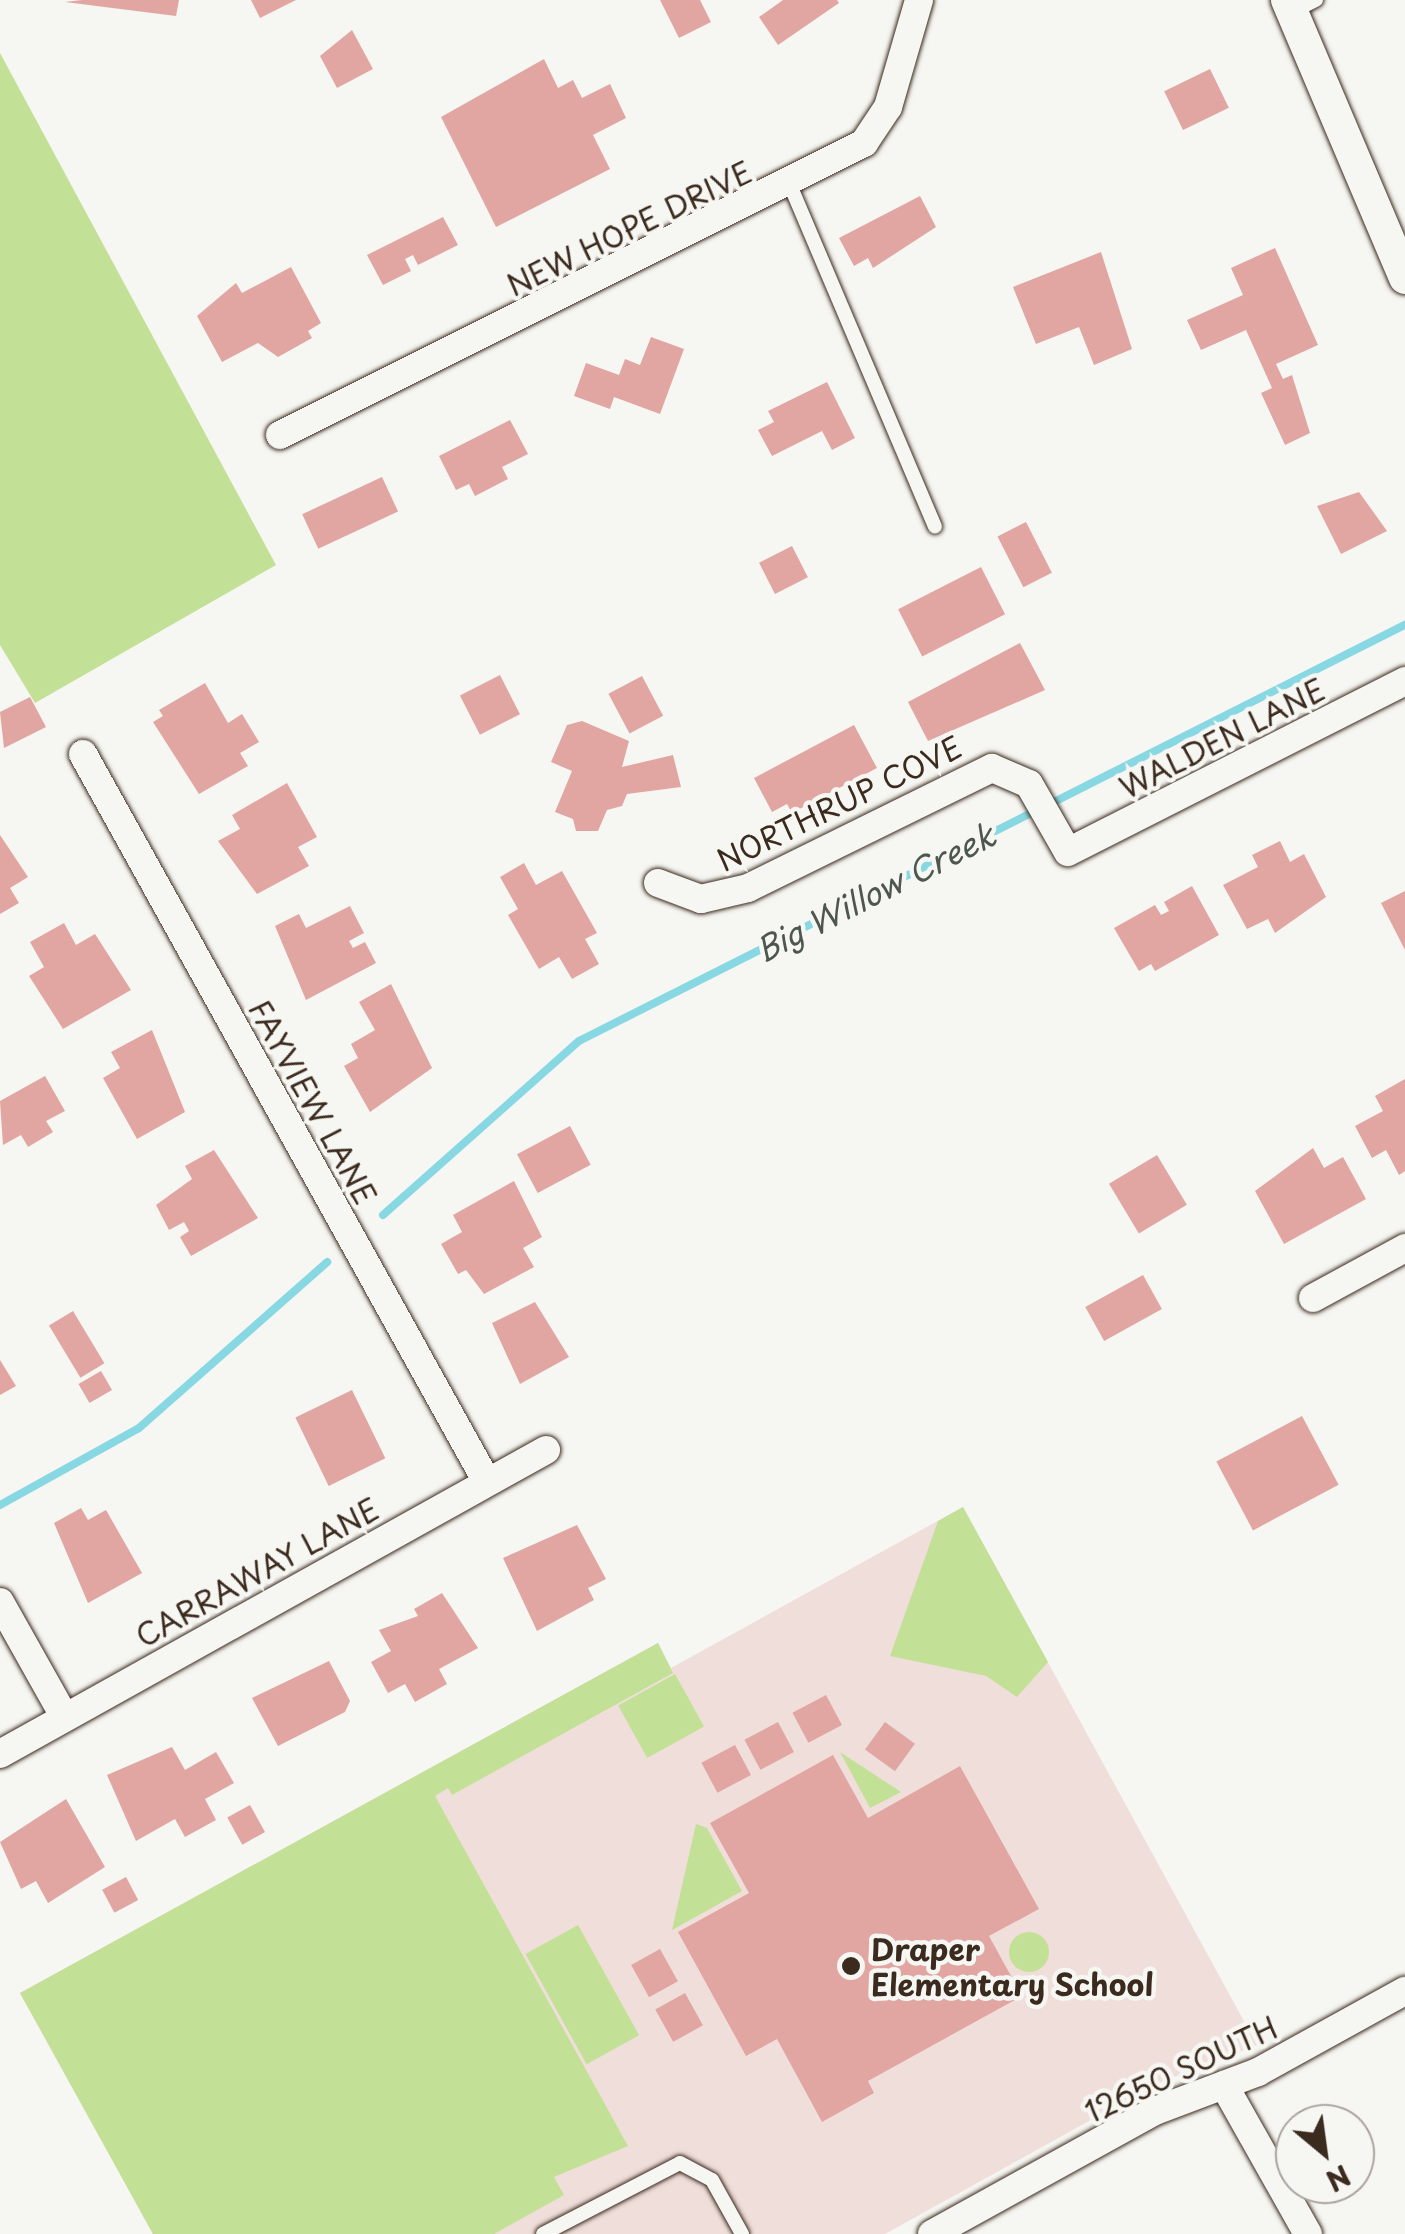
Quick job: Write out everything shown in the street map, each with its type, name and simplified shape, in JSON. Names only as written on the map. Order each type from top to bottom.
[{"type":"street","name":"NEW HOPE DRIVE","points":[[280,435],[790,185],[881,124],[919,0]]},
{"type":"street","points":[[1298,4],[1405,278]]},
{"type":"street","name":"WALDEN LANE","points":[[1064,844],[1405,682]]},
{"type":"street","name":"FAYVIEW LANE","points":[[83,754],[487,1482]]},
{"type":"street","name":"NORTHRUP COVE","points":[[658,883],[701,900],[748,888],[979,770],[1005,769],[1033,789],[1064,844]]},
{"type":"street","points":[[1314,1298],[1405,1248]]},
{"type":"street","name":"CARRAWAY LANE","points":[[0,1754],[546,1450]]},
{"type":"street","points":[[0,1602],[64,1716]]},
{"type":"street","name":"12650 SOUTH","points":[[932,2234],[1155,2111],[1224,2085],[1405,1991]]},
{"type":"street","points":[[1224,2085],[1308,2234]]},
{"type":"lane","points":[[790,185],[935,527]]},
{"type":"lane","points":[[543,2234],[680,2163],[706,2173],[742,2234]]},
{"type":"shaded area","points":[[963,1507],[1257,2045],[1156,2084],[885,2234],[153,2234],[20,1993],[658,1643],[671,1668]]},
{"type":"green space","points":[[0,53],[276,565],[35,703],[0,645]]},
{"type":"green space","points":[[963,1507],[1048,1662],[1017,1697],[986,1676],[890,1656],[938,1521]]},
{"type":"green space","points":[[658,1643],[673,1673],[452,1795],[448,1788],[435,1796],[628,2146],[554,2177],[564,2195],[494,2234],[153,2234],[20,1993]]},
{"type":"green space","points":[[675,1674],[704,1726],[647,1758],[618,1706]]},
{"type":"green space","points":[[840,1752],[901,1792],[870,1808]]},
{"type":"green space","points":[[696,1824],[707,1828],[742,1891],[672,1930]]},
{"type":"green space","points":[[578,1925],[639,2035],[587,2064],[526,1954]]},
{"type":"green space","points":[[1029,1932],[1043,1938],[1049,1952],[1043,1966],[1029,1972],[1015,1966],[1009,1952],[1015,1938]]},
{"type":"building","points":[[179,0],[176,16],[65,2]]},
{"type":"building","points":[[251,0],[296,0],[260,18]]},
{"type":"building","points":[[660,0],[700,0],[711,22],[679,38]]},
{"type":"building","points":[[783,0],[839,3],[778,45],[759,17]]},
{"type":"building","points":[[352,30],[373,69],[337,88],[320,56]]},
{"type":"building","points":[[544,59],[558,88],[573,80],[582,98],[610,84],[626,118],[593,135],[610,169],[496,227],[441,117]]},
{"type":"building","points":[[1210,69],[1229,108],[1183,130],[1164,91]]},
{"type":"building","points":[[920,196],[936,227],[873,268],[868,258],[854,266],[839,238]]},
{"type":"building","points":[[443,217],[458,245],[418,265],[413,255],[405,259],[411,271],[383,285],[367,255]]},
{"type":"building","points":[[1275,248],[1318,345],[1276,364],[1283,379],[1292,375],[1310,433],[1285,445],[1261,393],[1272,388],[1246,330],[1201,350],[1187,320],[1243,295],[1231,268]]},
{"type":"building","points":[[1101,252],[1132,349],[1094,365],[1079,327],[1036,344],[1013,287]]},
{"type":"building","points":[[291,267],[321,323],[308,331],[312,338],[278,357],[258,343],[222,362],[197,316],[236,283],[242,293]]},
{"type":"building","points":[[651,337],[684,349],[660,414],[614,397],[610,409],[574,396],[586,363],[619,375],[625,359],[640,365]]},
{"type":"building","points":[[827,382],[855,438],[832,450],[822,431],[772,456],[758,430],[774,422],[768,411]]},
{"type":"building","points":[[510,420],[528,454],[502,467],[508,479],[475,496],[469,484],[456,490],[439,456]]},
{"type":"building","points":[[382,477],[398,511],[318,549],[302,514]]},
{"type":"building","points":[[1359,492],[1387,531],[1341,554],[1317,506]]},
{"type":"building","points":[[1026,522],[1052,573],[1023,587],[997,537]]},
{"type":"building","points":[[792,546],[808,577],[775,594],[759,563]]},
{"type":"building","points":[[981,567],[1005,614],[922,656],[898,609]]},
{"type":"building","points":[[1020,643],[1045,690],[928,741],[908,702]]},
{"type":"building","points":[[500,675],[520,714],[480,735],[460,695]]},
{"type":"building","points":[[642,676],[663,716],[630,734],[608,694]]},
{"type":"building","points":[[205,683],[228,723],[242,714],[259,742],[240,753],[248,766],[199,794],[153,722],[163,716],[159,710]]},
{"type":"building","points":[[30,697],[46,727],[4,748],[0,712]]},
{"type":"building","points":[[582,721],[629,741],[622,767],[673,755],[681,787],[627,794],[622,806],[607,810],[598,831],[576,831],[573,819],[555,812],[572,771],[551,762],[567,725]]},
{"type":"building","points":[[854,725],[877,768],[792,813],[787,804],[772,812],[754,778]]},
{"type":"building","points":[[287,783],[317,837],[298,847],[309,866],[257,894],[218,841],[240,829],[232,815]]},
{"type":"building","points":[[0,835],[28,877],[10,888],[19,903],[0,914]]},
{"type":"building","points":[[1280,841],[1290,862],[1304,854],[1326,897],[1275,933],[1268,919],[1247,929],[1223,885],[1258,867],[1252,855]]},
{"type":"building","points":[[524,863],[536,885],[562,871],[597,933],[585,939],[599,964],[572,979],[559,957],[539,969],[508,915],[518,909],[500,877]]},
{"type":"building","points":[[1192,886],[1219,935],[1155,971],[1151,964],[1139,971],[1114,928],[1155,905],[1161,915],[1169,911],[1164,902]]},
{"type":"building","points":[[1405,891],[1405,950],[1381,903]]},
{"type":"building","points":[[350,906],[364,933],[349,941],[353,948],[365,942],[376,963],[306,1000],[275,926],[299,914],[306,928]]},
{"type":"building","points":[[64,923],[76,945],[95,934],[131,990],[63,1029],[29,976],[44,967],[30,942]]},
{"type":"building","points":[[391,984],[432,1068],[370,1112],[344,1066],[358,1058],[351,1044],[375,1030],[359,1002]]},
{"type":"building","points":[[152,1030],[185,1112],[137,1139],[103,1078],[120,1068],[111,1052]]},
{"type":"building","points":[[45,1076],[65,1111],[46,1121],[53,1132],[28,1147],[21,1135],[3,1145],[0,1101]]},
{"type":"building","points":[[1405,1079],[1405,1171],[1399,1175],[1386,1150],[1372,1158],[1355,1126],[1383,1111],[1375,1096]]},
{"type":"building","points":[[570,1126],[591,1165],[538,1193],[517,1154]]},
{"type":"building","points":[[1313,1148],[1324,1168],[1343,1157],[1366,1199],[1284,1244],[1255,1191]]},
{"type":"building","points":[[214,1150],[258,1218],[191,1256],[180,1237],[189,1231],[184,1222],[169,1230],[156,1205],[192,1179],[185,1166]]},
{"type":"building","points":[[1157,1155],[1187,1205],[1139,1234],[1109,1184]]},
{"type":"building","points":[[514,1181],[542,1237],[523,1248],[534,1267],[484,1294],[466,1270],[458,1274],[441,1244],[462,1232],[453,1215]]},
{"type":"building","points":[[1143,1275],[1162,1309],[1104,1341],[1085,1307]]},
{"type":"building","points":[[535,1302],[569,1357],[520,1384],[492,1323]]},
{"type":"building","points":[[73,1311],[104,1363],[80,1378],[49,1325]]},
{"type":"building","points":[[0,1360],[16,1386],[0,1395]]},
{"type":"building","points":[[101,1371],[112,1390],[89,1403],[78,1384]]},
{"type":"building","points":[[352,1390],[385,1458],[329,1486],[295,1418]]},
{"type":"building","points":[[1302,1416],[1339,1485],[1253,1530],[1216,1462]]},
{"type":"building","points":[[81,1508],[88,1520],[106,1510],[142,1573],[88,1603],[54,1523]]},
{"type":"building","points":[[577,1525],[606,1579],[588,1588],[594,1600],[537,1631],[503,1558]]},
{"type":"building","points":[[442,1593],[478,1648],[439,1669],[447,1684],[415,1702],[405,1684],[388,1693],[371,1662],[391,1651],[379,1630],[418,1616],[414,1609]]},
{"type":"building","points":[[329,1661],[350,1701],[345,1712],[278,1746],[252,1698]]},
{"type":"building","points":[[826,1695],[842,1725],[808,1743],[792,1713]]},
{"type":"building","points":[[778,1722],[794,1752],[760,1770],[744,1740]]},
{"type":"building","points":[[885,1722],[915,1744],[895,1771],[865,1750]]},
{"type":"building","points":[[735,1745],[751,1775],[717,1793],[701,1763]]},
{"type":"building","points":[[172,1747],[185,1770],[216,1752],[234,1783],[205,1799],[216,1820],[185,1837],[175,1819],[136,1841],[107,1775]]},
{"type":"building","name":"Draper Elementary School","points":[[833,1755],[868,1818],[960,1766],[1039,1909],[989,1936],[1022,1996],[868,2081],[874,2093],[822,2122],[777,2039],[746,2056],[678,1932],[749,1893],[710,1823]]},
{"type":"building","points":[[66,1799],[105,1867],[48,1903],[36,1881],[21,1889],[0,1842]]},
{"type":"building","points":[[250,1805],[265,1832],[242,1845],[227,1818]]},
{"type":"building","points":[[126,1877],[138,1900],[114,1913],[102,1890]]},
{"type":"building","points":[[660,1949],[678,1981],[649,1997],[631,1965]]},
{"type":"building","points":[[685,1993],[703,2025],[673,2042],[655,2009]]},
{"type":"waterway","name":"Big Willow Creek","points":[[1050,804],[1405,625]]},
{"type":"waterway","name":"Big Willow Creek","points":[[383,1215],[579,1041],[1037,810]]},
{"type":"waterway","name":"Big Willow Creek","points":[[0,1505],[139,1428],[327,1262]]},
{"type":"place","name":"Draper Elementary School","points":[[851,1966]]}]
